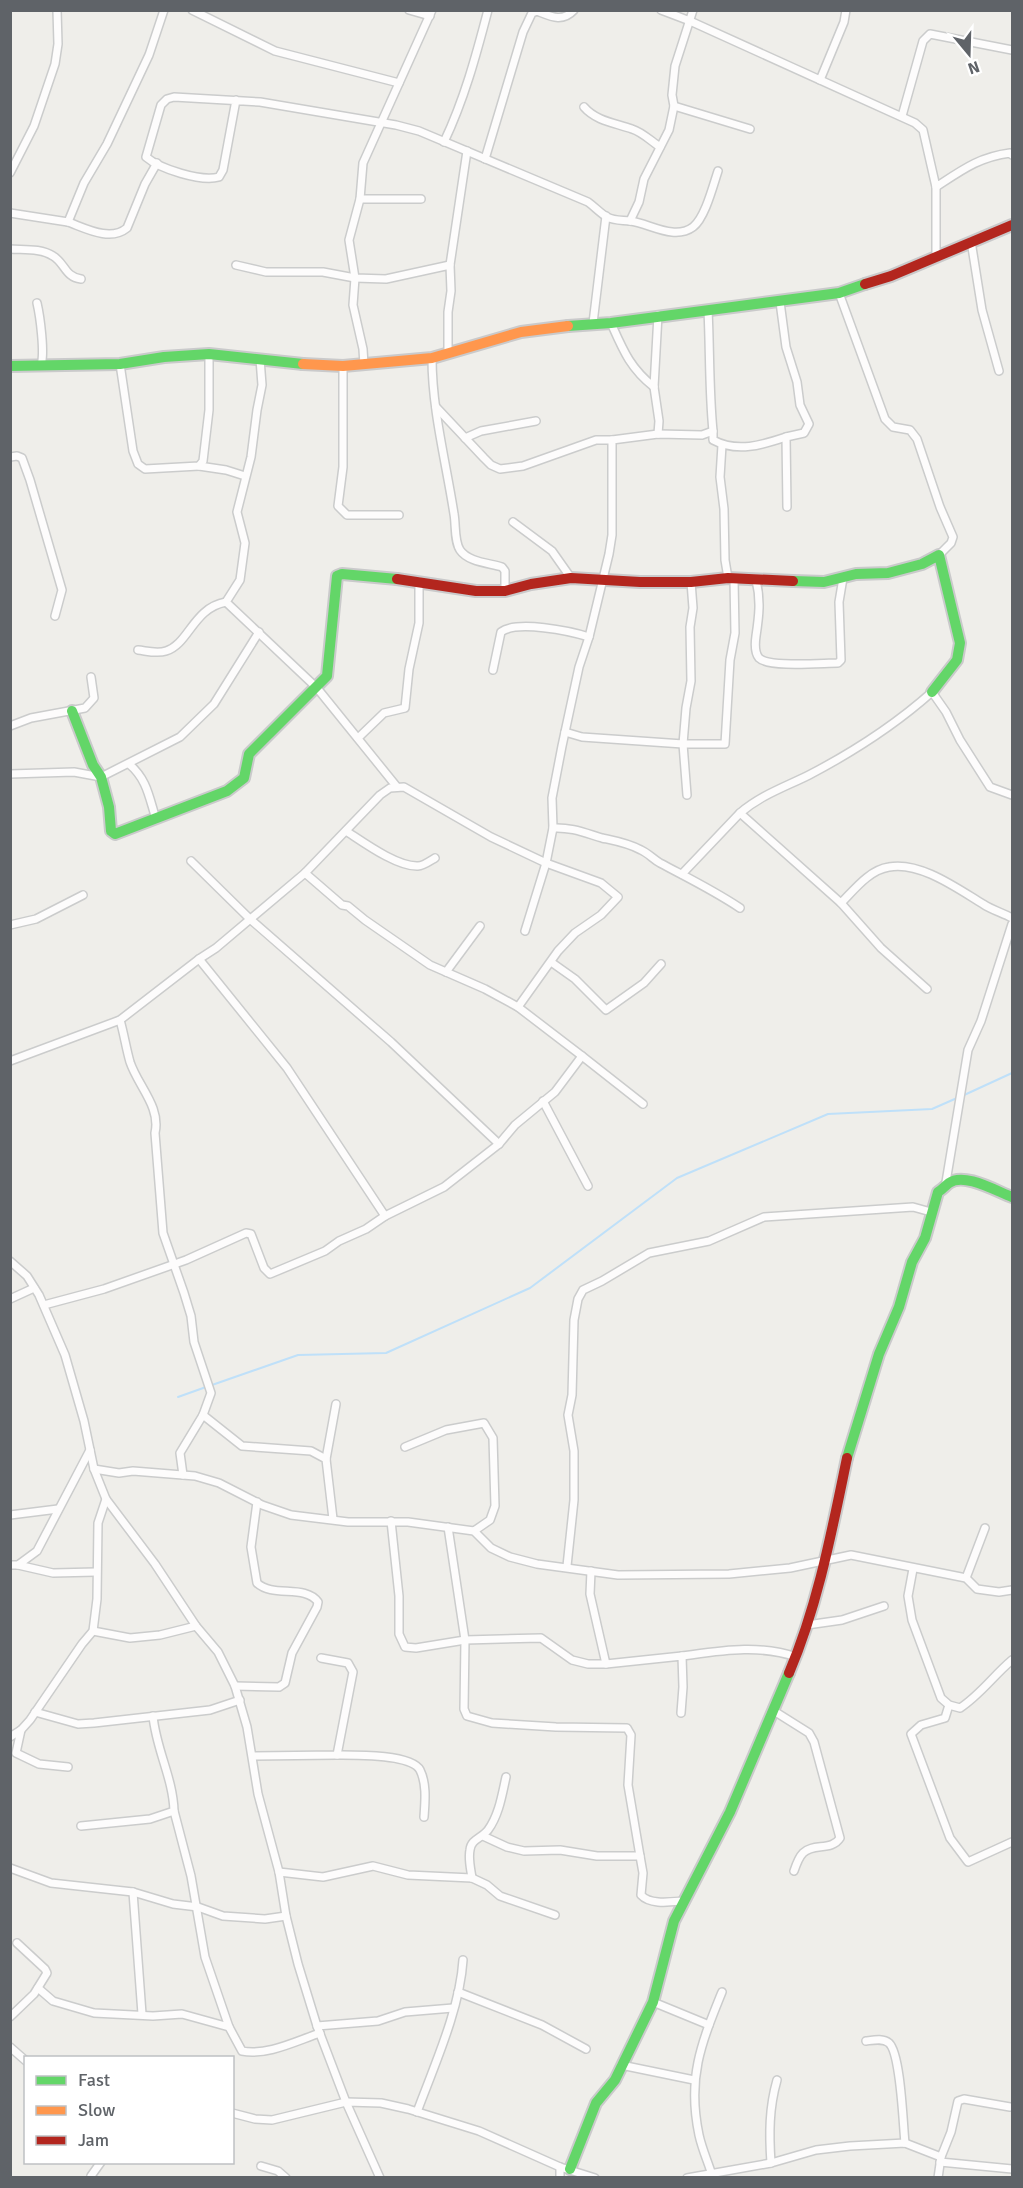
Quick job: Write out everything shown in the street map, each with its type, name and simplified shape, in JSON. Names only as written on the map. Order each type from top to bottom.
[{"type":"street","points":[[10,173],[34,126],[55,63],[58,44],[57,10]]},
{"type":"street","points":[[68,222],[84,183],[107,144],[149,55],[165,10]]},
{"type":"street","points":[[192,10],[275,51],[399,83]]},
{"type":"street","points":[[363,365],[363,349],[353,305],[355,278],[350,240],[360,199],[363,162],[431,13],[409,10]]},
{"type":"street","points":[[444,142],[468,83],[488,10]]},
{"type":"street","points":[[485,159],[523,32],[532,13],[537,11],[552,18],[561,18],[570,15],[574,10]]},
{"type":"street","points":[[661,10],[902,116],[923,130],[936,187],[936,258]]},
{"type":"street","points":[[630,221],[639,202],[644,179],[669,130],[674,106],[672,95],[675,66],[693,10]]},
{"type":"street","points":[[820,80],[844,22],[846,10]]},
{"type":"street","points":[[902,116],[923,41],[930,34],[1012,50]]},
{"type":"street","points":[[236,100],[223,170],[219,177],[195,178],[146,157],[161,105],[167,99],[181,97],[236,100],[260,102],[419,131],[588,202],[615,220],[630,221],[660,230],[682,232],[692,228],[699,221],[718,171]]},
{"type":"street","points":[[674,106],[750,129]]},
{"type":"street","points":[[584,107],[589,113],[610,123],[633,129],[660,147]]},
{"type":"street","points":[[447,354],[451,291],[450,265],[467,151]]},
{"type":"street","points":[[936,187],[975,162],[992,155],[1010,153],[1012,155]]},
{"type":"street","points":[[10,213],[68,222],[98,232],[110,234],[122,232],[127,228],[145,184],[157,163]]},
{"type":"street","points":[[360,199],[421,199]]},
{"type":"street","points":[[593,323],[606,216]]},
{"type":"street","points":[[10,366],[120,364],[164,357],[209,354],[298,364],[343,365],[432,358],[521,332],[780,302],[839,292],[891,276],[1012,225]]},
{"type":"street","points":[[971,241],[982,310],[999,370]]},
{"type":"street","points":[[10,249],[42,251],[52,255],[67,273],[74,278],[81,279]]},
{"type":"street","points":[[236,266],[266,272],[323,272],[355,278],[386,279],[450,265]]},
{"type":"street","points":[[72,711],[93,765],[101,777],[109,807],[111,831],[115,834],[227,791],[244,778],[249,754],[327,676],[337,576],[342,574],[419,581],[450,588],[505,591],[571,578],[625,582],[692,582],[731,578],[824,582],[856,574],[888,573],[922,564],[939,555],[951,543],[952,537],[917,438],[910,430],[893,427],[885,419],[839,292]]},
{"type":"street","points":[[708,310],[713,440],[722,445],[761,446],[804,433],[809,424],[800,405],[797,382],[786,347],[780,302]]},
{"type":"street","points":[[37,303],[40,341],[44,358],[41,365]]},
{"type":"street","points":[[657,434],[659,421],[654,387],[658,315]]},
{"type":"street","points":[[611,323],[623,352],[636,372],[654,387]]},
{"type":"street","points":[[200,466],[203,461],[209,410],[209,354]]},
{"type":"street","points":[[432,358],[432,382],[460,552],[471,558],[502,567],[505,570],[505,591]]},
{"type":"street","points":[[138,650],[158,652],[173,648],[208,608],[226,602],[240,580],[245,543],[237,512],[251,457],[256,410],[262,385],[260,359]]},
{"type":"street","points":[[120,364],[133,451],[138,464],[145,469],[200,466],[245,476]]},
{"type":"street","points":[[343,365],[343,467],[338,506],[348,515],[399,515]]},
{"type":"street","points":[[436,406],[491,465],[500,469],[523,466],[596,440],[657,434],[702,435],[713,430]]},
{"type":"street","points":[[465,438],[481,431],[536,421]]},
{"type":"street","points":[[786,437],[787,507]]},
{"type":"street","points":[[525,931],[546,863],[553,828],[552,798],[565,732],[579,667],[604,580],[612,535],[612,440]]},
{"type":"street","points":[[565,732],[582,737],[683,744],[725,744],[730,660],[735,633],[731,578],[725,560],[724,509],[720,477],[722,445]]},
{"type":"street","points":[[10,457],[22,458],[62,590],[55,616]]},
{"type":"street","points":[[513,522],[552,551],[571,578]]},
{"type":"street","points":[[682,874],[755,800],[808,775],[898,721],[932,692],[957,660],[960,643],[939,555]]},
{"type":"street","points":[[756,580],[759,594],[759,616],[755,652],[760,658],[765,662],[782,664],[838,663],[841,660],[839,603],[843,578]]},
{"type":"street","points":[[358,738],[384,713],[405,708],[409,669],[419,623],[419,581]]},
{"type":"street","points":[[687,795],[683,744],[691,681],[692,582]]},
{"type":"street","points":[[226,602],[317,688],[397,787]]},
{"type":"street","points":[[493,669],[501,632],[507,628],[570,631],[589,637]]},
{"type":"street","points":[[10,774],[74,771],[101,777],[180,738],[214,704],[259,632]]},
{"type":"street","points":[[10,726],[31,718],[85,708],[94,698],[91,676]]},
{"type":"street","points":[[932,692],[990,786],[1012,795]]},
{"type":"street","points":[[129,764],[139,773],[145,783],[156,819]]},
{"type":"street","points":[[10,1061],[120,1020],[216,948],[305,873],[380,795],[390,788],[397,787],[404,787],[412,791],[447,814],[546,863],[601,883],[618,897],[601,915],[575,933],[518,1007]]},
{"type":"street","points":[[740,813],[841,903],[881,948],[927,988]]},
{"type":"street","points":[[553,828],[583,831],[602,838],[623,841],[711,888],[740,908]]},
{"type":"street","points":[[346,831],[378,852],[407,864],[419,867],[435,858]]},
{"type":"street","points":[[191,861],[250,919],[391,1042],[498,1144]]},
{"type":"street","points":[[841,903],[862,881],[889,867],[901,867],[920,871],[954,886],[983,905],[1012,918]]},
{"type":"street","points":[[305,873],[342,905],[348,906],[430,965],[485,989],[518,1007],[643,1104]]},
{"type":"street","points":[[10,925],[36,919],[83,895]]},
{"type":"street","points":[[944,1189],[968,1050],[981,1021],[1012,924]]},
{"type":"street","points":[[446,972],[480,926]]},
{"type":"street","points":[[199,959],[287,1068],[385,1216]]},
{"type":"street","points":[[551,962],[575,979],[606,1010],[644,983],[661,964]]},
{"type":"street","points":[[120,1020],[131,1064],[156,1113],[155,1133],[163,1233],[188,1304],[194,1342],[211,1393],[203,1415],[180,1453],[183,1474]]},
{"type":"street","points":[[44,1305],[104,1289],[174,1264],[246,1233],[251,1234],[264,1268],[270,1274],[325,1251],[385,1216],[444,1187],[498,1144],[515,1125],[555,1092],[582,1056]]},
{"type":"street","points":[[543,1101],[588,1186]]},
{"type":"street","points":[[561,2178],[596,2103],[607,2092],[653,2002],[674,1921],[730,1812],[796,1657],[807,1625],[834,1522],[848,1455],[866,1396],[879,1354],[899,1307],[912,1262],[925,1238],[938,1192],[950,1182],[968,1179],[1012,1197]]},
{"type":"street","points":[[567,1566],[574,1500],[574,1451],[568,1415],[572,1395],[574,1320],[578,1299],[583,1290],[649,1253],[709,1241],[764,1217],[913,1207],[931,1212]]},
{"type":"street","points":[[10,1261],[27,1276],[44,1305],[65,1355],[94,1469],[106,1499],[155,1563],[196,1626],[218,1652],[235,1686],[253,1756],[258,1794],[279,1872],[286,1916],[319,2029],[345,2102],[380,2178]]},
{"type":"street","points":[[10,1299],[34,1288]]},
{"type":"street","points":[[333,1520],[326,1459],[336,1404]]},
{"type":"street","points":[[203,1415],[242,1446],[311,1451],[326,1459]]},
{"type":"street","points":[[405,1447],[446,1430],[484,1423],[493,1438],[495,1506],[490,1520],[474,1531]]},
{"type":"street","points":[[14,1565],[37,1551],[90,1450]]},
{"type":"street","points":[[94,1469],[119,1473]]},
{"type":"street","points":[[98,1481],[119,1473],[133,1471],[195,1476],[291,1515],[348,1522],[391,1521],[474,1531],[495,1551],[537,1563],[618,1575],[729,1574],[790,1568],[851,1555],[966,1578],[977,1589],[999,1592],[1012,1590]]},
{"type":"street","points":[[10,1737],[21,1730],[93,1631],[97,1599],[98,1523],[106,1499]]},
{"type":"street","points":[[235,1686],[279,1687],[285,1683],[292,1653],[318,1602],[309,1595],[266,1588],[257,1583],[251,1547],[257,1502]]},
{"type":"street","points":[[10,1515],[58,1509]]},
{"type":"street","points":[[391,1521],[399,1596],[399,1634],[402,1643],[409,1649],[465,1640],[541,1638],[572,1660],[588,1664],[606,1664],[734,1649],[779,1651],[796,1657]]},
{"type":"street","points":[[448,1527],[465,1640],[464,1708],[467,1716],[502,1724],[627,1728],[631,1735],[628,1785],[643,1873],[640,1895],[645,1899],[664,1902],[683,1901]]},
{"type":"street","points":[[966,1578],[985,1528]]},
{"type":"street","points":[[14,1565],[53,1573],[96,1572]]},
{"type":"street","points":[[914,1569],[908,1596],[912,1620],[941,1698],[950,1705],[960,1708],[972,1700],[996,1673],[1012,1660]]},
{"type":"street","points":[[591,1571],[590,1594],[606,1664]]},
{"type":"street","points":[[807,1625],[842,1620],[884,1606]]},
{"type":"street","points":[[93,1631],[129,1638],[160,1635],[196,1626]]},
{"type":"street","points":[[681,1713],[682,1656]]},
{"type":"street","points":[[321,1659],[348,1663],[353,1672],[338,1755]]},
{"type":"street","points":[[35,1712],[78,1724],[210,1710],[240,1700]]},
{"type":"street","points":[[950,1705],[945,1718],[921,1725],[911,1734],[950,1838],[968,1862],[1012,1842]]},
{"type":"street","points":[[774,1711],[809,1732],[814,1742],[840,1838],[837,1843],[806,1850],[794,1871]]},
{"type":"street","points":[[153,1716],[157,1738],[170,1779],[174,1812],[198,1907],[205,1957],[229,2027],[242,2051],[273,2049],[319,2029],[378,2021],[405,2012],[453,2008]]},
{"type":"street","points":[[21,1730],[16,1753],[39,1764],[68,1767]]},
{"type":"street","points":[[253,1756],[367,1755],[412,1762],[419,1769],[423,1782],[424,1817]]},
{"type":"street","points":[[472,1878],[470,1849],[474,1840],[483,1836],[489,1829],[501,1802],[506,1777]]},
{"type":"street","points":[[81,1826],[150,1819],[174,1812]]},
{"type":"street","points":[[483,1836],[507,1847],[524,1851],[560,1850],[597,1856],[640,1856]]},
{"type":"street","points":[[279,1872],[323,1877],[373,1866],[408,1875],[472,1878],[487,1885],[500,1896],[555,1915]]},
{"type":"street","points":[[10,1868],[51,1883],[133,1892],[173,1904],[198,1907],[223,1916],[264,1919],[286,1916]]},
{"type":"street","points":[[133,1892],[142,2014]]},
{"type":"street","points":[[10,2017],[23,2006],[47,1973],[17,1943]]},
{"type":"street","points":[[417,2112],[458,1992],[463,1960]]},
{"type":"street","points":[[38,1988],[52,2001],[94,2013],[153,2016],[183,2013],[229,2027]]},
{"type":"street","points":[[458,1992],[542,2025],[586,2049]]},
{"type":"street","points":[[712,2175],[699,2138],[694,2080],[697,2062],[722,1992]]},
{"type":"street","points":[[653,2002],[709,2025]]},
{"type":"street","points":[[866,2041],[879,2039],[889,2043],[893,2050],[900,2079],[905,2143]]},
{"type":"street","points":[[10,2047],[24,2059]]},
{"type":"street","points":[[621,2065],[694,2080]]},
{"type":"street","points":[[771,2163],[770,2110],[777,2080]]},
{"type":"street","points":[[938,2178],[941,2159],[951,2132],[958,2101],[964,2099],[1010,2107]]},
{"type":"street","points":[[234,2114],[255,2119],[272,2120],[345,2102],[381,2103],[479,2131],[565,2168],[595,2178]]},
{"type":"street","points":[[687,2178],[771,2163],[826,2148],[882,2143],[905,2143],[941,2159],[1012,2169]]},
{"type":"street","points":[[91,2176],[100,2164]]},
{"type":"street","points":[[261,2166],[278,2171],[286,2178]]},
{"type":"waterway","points":[[962,1096],[1012,1073]]},
{"type":"waterway","points":[[212,1385],[298,1355],[386,1353],[530,1288],[677,1178],[828,1114],[932,1109],[957,1098]]},
{"type":"waterway","points":[[178,1397],[206,1387]]},
{"type":"traffic: fast","points":[[568,326],[611,323],[839,293],[865,284]]},
{"type":"traffic: fast","points":[[10,366],[120,364],[164,357],[209,354],[303,364]]},
{"type":"traffic: fast","points":[[793,581],[824,582],[856,574],[888,573],[922,564],[939,555],[960,643],[957,660],[932,692]]},
{"type":"traffic: fast","points":[[72,711],[93,765],[101,777],[109,807],[111,831],[115,834],[227,791],[244,778],[249,754],[327,676],[337,576],[342,574],[397,579]]},
{"type":"traffic: fast","points":[[847,1458],[879,1354],[899,1307],[912,1262],[925,1238],[938,1192],[955,1180],[963,1180],[1012,1197]]},
{"type":"traffic: fast","points":[[570,2169],[596,2103],[615,2080],[653,2002],[674,1921],[730,1812],[789,1673]]},
{"type":"traffic: slow","points":[[303,364],[343,366],[432,358],[521,332],[568,326]]},
{"type":"traffic: jam","points":[[865,284],[891,276],[1012,225]]},
{"type":"traffic: jam","points":[[397,579],[476,591],[505,591],[531,584],[571,578],[640,582],[691,582],[728,578],[793,581]]},
{"type":"traffic: jam","points":[[789,1673],[816,1594],[847,1458]]}]
